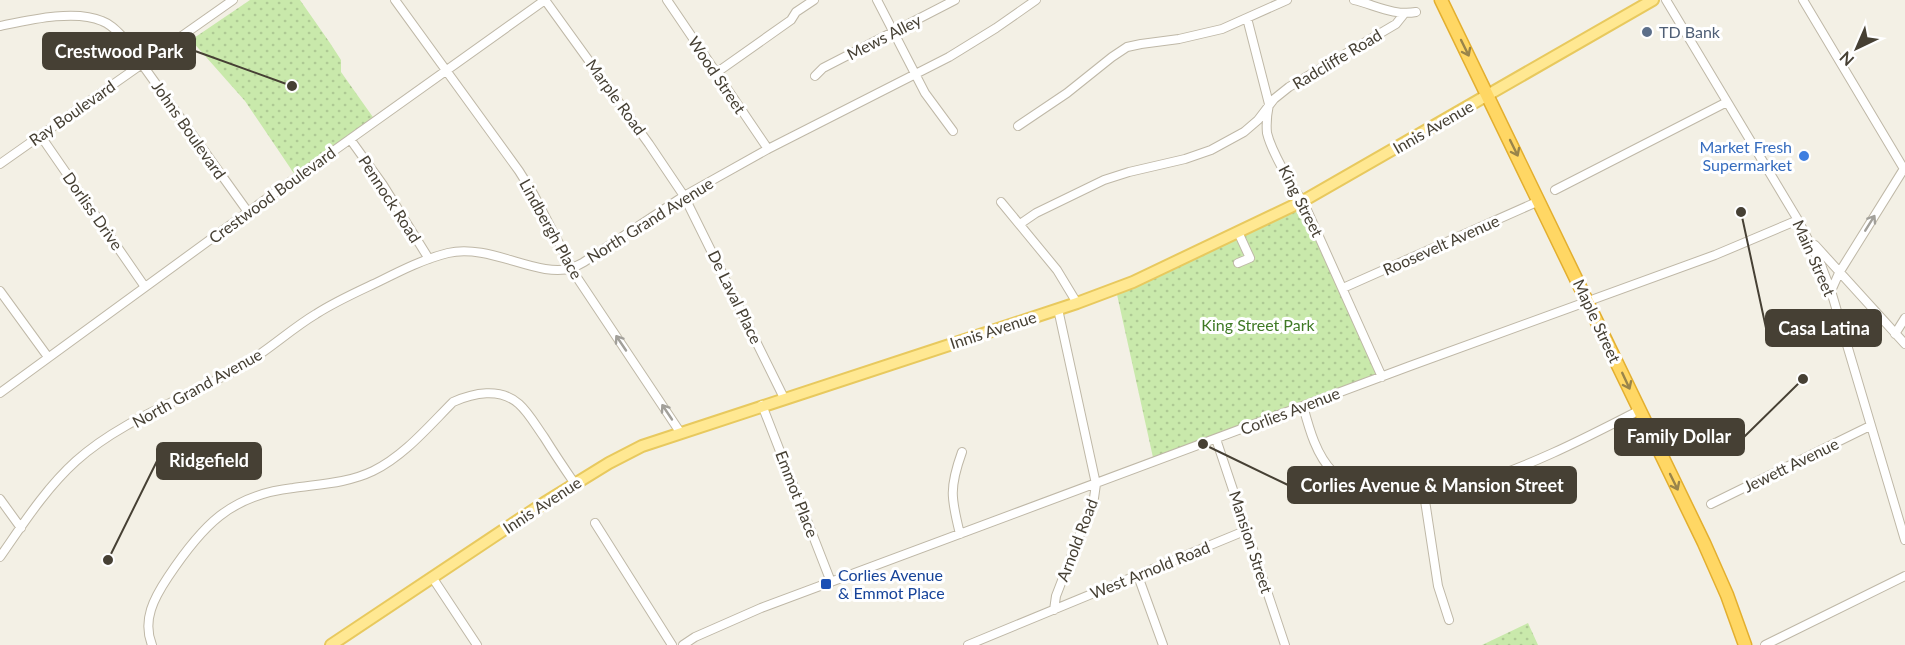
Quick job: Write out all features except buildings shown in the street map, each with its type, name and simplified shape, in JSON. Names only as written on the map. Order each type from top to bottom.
[{"type":"highway","name":"Maple Street","points":[[1442,0],[1704,543],[1745,645]]},
{"type":"main road","name":"Innis Avenue","points":[[331,645],[575,484],[642,446],[1077,303],[1133,282],[1303,201],[1653,0]]},
{"type":"street","name":"Ray Boulevard","points":[[0,164],[233,0]]},
{"type":"street","name":"Lindbergh Place","points":[[395,0],[534,195],[572,268],[680,432]]},
{"type":"street","name":"Crestwood Boulevard","points":[[0,393],[545,0]]},
{"type":"street","name":"Marple Road","points":[[545,0],[684,196]]},
{"type":"street","name":"Wood Street","points":[[667,0],[768,149]]},
{"type":"street","points":[[716,73],[791,20],[796,12],[814,0]]},
{"type":"street","points":[[877,0],[925,93],[953,131]]},
{"type":"street","name":"Mews Alley","points":[[815,76],[823,68],[955,0]]},
{"type":"street","name":"North Grand Avenue","points":[[0,557],[67,470],[90,450],[111,435],[245,364],[315,315],[360,290],[429,259],[449,253],[477,251],[552,269],[572,268],[684,196],[768,149],[958,51],[1036,0]]},
{"type":"street","points":[[1018,126],[1067,93],[1127,47],[1222,29],[1287,0]]},
{"type":"street","points":[[1354,0],[1404,14],[1416,12]]},
{"type":"street","name":"Main Street","points":[[1666,0],[1808,238],[1831,291],[1905,540]]},
{"type":"street","points":[[1803,0],[1904,168],[1839,273],[1831,291]]},
{"type":"street","name":"Radcliffe Road","points":[[1020,224],[1036,213],[1104,180],[1129,171],[1185,159],[1211,150],[1244,132],[1258,120],[1269,104],[1289,87],[1396,24],[1404,14]]},
{"type":"street","name":"Johns Boulevard","points":[[0,26],[30,20],[74,16],[92,17],[110,24],[121,35],[248,212]]},
{"type":"street","name":"King Street","points":[[1247,18],[1269,104],[1266,118],[1269,139],[1295,192],[1303,201],[1382,377]]},
{"type":"street","points":[[1555,190],[1727,102]]},
{"type":"street","name":"Dorliss Drive","points":[[40,135],[146,287]]},
{"type":"street","name":"Pennock Road","points":[[350,139],[383,185],[429,259]]},
{"type":"street","name":"De Laval Place","points":[[684,196],[784,398]]},
{"type":"street","name":"Roosevelt Avenue","points":[[1343,288],[1539,201]]},
{"type":"street","points":[[1001,202],[1057,270],[1077,303]]},
{"type":"street","name":"Corlies Avenue","points":[[683,645],[695,637],[761,608],[1715,255],[1798,220]]},
{"type":"street","points":[[1238,232],[1250,258],[1238,264]]},
{"type":"street","points":[[1808,238],[1905,344]]},
{"type":"street","points":[[0,291],[48,357]]},
{"type":"street","name":"Arnold Road","points":[[1054,610],[1064,572],[1094,498],[1096,484],[1058,309]]},
{"type":"street","points":[[1895,334],[1905,318]]},
{"type":"street","points":[[152,645],[148,627],[149,615],[158,594],[192,543],[224,511],[267,491],[340,482],[374,471],[401,452],[453,402],[463,398],[488,393],[512,399],[519,404],[575,484]]},
{"type":"street","name":"Emmot Place","points":[[762,405],[831,582]]},
{"type":"street","points":[[1303,406],[1318,451],[1324,462],[1342,479],[1369,493],[1399,495],[1424,494],[1470,485],[1497,476],[1526,465],[1640,410]]},
{"type":"street","name":"Jewett Avenue","points":[[1711,504],[1870,426]]},
{"type":"street","name":"Mansion Street","points":[[1216,439],[1285,645]]},
{"type":"street","points":[[960,534],[952,501],[952,485],[962,452]]},
{"type":"street","points":[[1424,494],[1437,586],[1449,620]]},
{"type":"street","points":[[0,499],[21,528]]},
{"type":"street","points":[[595,523],[672,645]]},
{"type":"street","name":"West Arnold Road","points":[[1054,610],[1246,530]]},
{"type":"street","points":[[1137,576],[1163,645]]},
{"type":"street","points":[[1766,645],[1905,576]]},
{"type":"street","points":[[432,577],[477,645]]},
{"type":"street","points":[[968,645],[1054,610]]},
{"type":"green space","points":[[250,0],[300,0],[341,60],[341,72],[375,120],[295,175],[245,101],[191,40]]},
{"type":"green space","name":"King Street Park","points":[[1303,201],[1382,377],[1154,462],[1116,290]]},
{"type":"green space","points":[[1528,623],[1538,645],[1482,645]]},
{"type":"place","name":"TD Bank","points":[[1647,32]]},
{"type":"place","name":"Crestwood Park","points":[[292,86]]},
{"type":"place","name":"Market Fresh Supermarket","points":[[1804,156]]},
{"type":"place","name":"Casa Latina","points":[[1741,212]]},
{"type":"place","name":"Family Dollar","points":[[1803,379]]},
{"type":"place","name":"Corlies Avenue & Mansion Street","points":[[1203,444]]},
{"type":"place","name":"Ridgefield","points":[[108,560]]},
{"type":"place","name":"Corlies Avenue & Emmot Place","points":[[826,584]]}]
